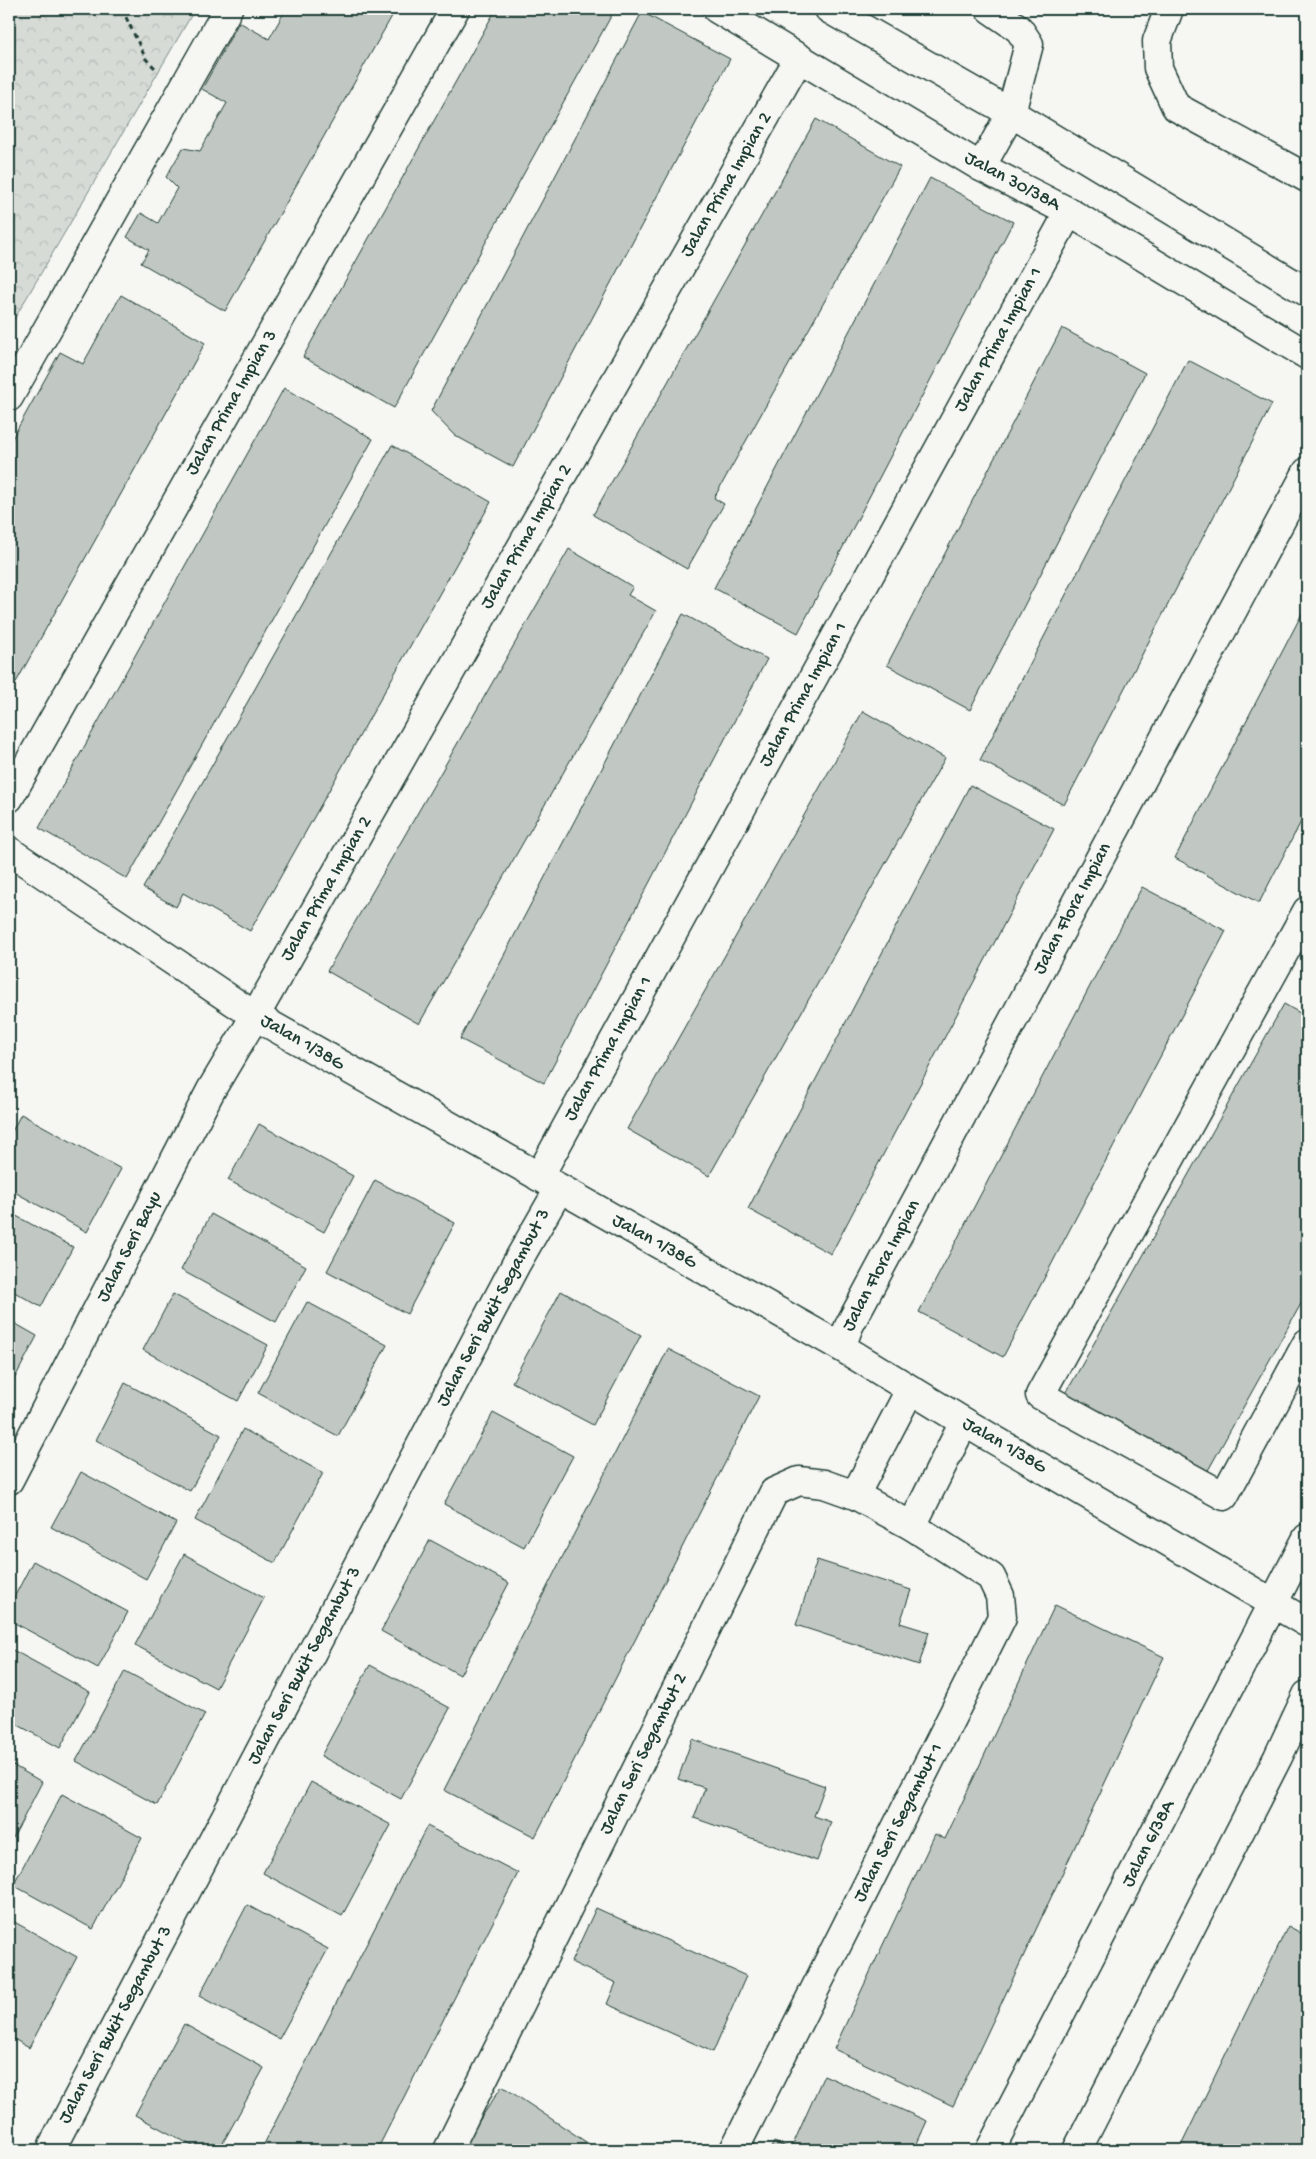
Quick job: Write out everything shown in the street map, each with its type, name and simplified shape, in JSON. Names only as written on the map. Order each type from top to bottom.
[{"type":"street","points":[[9,397],[228,9]]},
{"type":"street","name":"Jalan Prima Impian 3","points":[[9,798],[455,9]]},
{"type":"street","name":"Jalan 30/38A","points":[[717,9],[982,167],[1069,212],[1307,355]]},
{"type":"street","points":[[828,9],[1011,113],[1307,292]]},
{"type":"street","points":[[982,167],[1011,113],[1029,44],[1019,29],[990,9]]},
{"type":"street","points":[[1169,9],[1157,41],[1158,68],[1176,107],[1307,178]]},
{"type":"street","name":"Jalan Prima Impian 2","points":[[255,1016],[799,58]]},
{"type":"street","name":"Jalan Prima Impian 1","points":[[549,1183],[1069,212]]},
{"type":"street","name":"Jalan Flora Impian","points":[[841,1348],[849,1326],[1307,472]]},
{"type":"street","name":"Jalan 1/38G","points":[[9,850],[255,1016],[841,1348],[1307,1623]]},
{"type":"street","points":[[1307,911],[1040,1394],[1224,1496],[1307,1343]]},
{"type":"street","name":"Jalan Seri Bayu","points":[[9,1480],[211,1090],[255,1016]]},
{"type":"street","name":"Jalan Seri Bukit Segambut 3","points":[[53,2145],[516,1264],[549,1183]]},
{"type":"street","points":[[855,1495],[910,1390]]},
{"type":"street","points":[[912,1526],[964,1422]]},
{"type":"street","name":"Jalan Seri Segambut 2","points":[[448,2150],[774,1492],[799,1481],[824,1484],[855,1495],[912,1526]]},
{"type":"street","name":"Jalan Seri Segambut 1","points":[[734,2150],[1002,1617],[1000,1596],[991,1577],[912,1526]]},
{"type":"street","name":"Jalan 6/38A","points":[[990,2150],[1307,1538]]},
{"type":"street","points":[[1077,2150],[1278,1757],[1307,1695]]},
{"type":"path","points":[[122,9],[146,59],[181,92]]},
{"type":"green space","points":[[9,9],[195,9],[9,328]]},
{"type":"building","points":[[286,9],[396,9],[225,311],[141,263],[149,250],[127,237],[141,213],[158,223],[177,188],[166,177],[183,148],[200,151],[227,103],[202,89],[239,22],[269,39]]},
{"type":"building","points":[[496,9],[615,9],[394,408],[303,357]]},
{"type":"building","points":[[642,12],[730,59],[513,467],[454,435],[431,411]]},
{"type":"building","points":[[816,119],[900,167],[714,498],[724,504],[687,569],[593,515]]},
{"type":"building","points":[[930,178],[1013,222],[798,633],[714,588]]},
{"type":"building","points":[[121,295],[205,343],[9,695],[9,444],[60,352],[83,364]]},
{"type":"building","points":[[1062,328],[1145,373],[970,710],[887,665]]},
{"type":"building","points":[[1188,360],[1272,404],[1064,805],[980,760]]},
{"type":"building","points":[[284,388],[373,439],[127,879],[39,828]]},
{"type":"building","points":[[392,445],[491,502],[250,931],[183,893],[176,907],[143,888]]},
{"type":"building","points":[[569,549],[633,587],[628,595],[656,611],[419,1024],[327,971]]},
{"type":"building","points":[[1307,604],[1307,810],[1259,903],[1175,858]]},
{"type":"building","points":[[683,614],[767,659],[544,1083],[460,1039]]},
{"type":"building","points":[[863,711],[945,758],[709,1176],[627,1129]]},
{"type":"building","points":[[970,785],[1054,829],[831,1254],[748,1209]]},
{"type":"building","points":[[1142,887],[1226,931],[1003,1357],[919,1312]]},
{"type":"building","points":[[1284,1004],[1307,1017],[1307,1293],[1206,1474],[1065,1395]]},
{"type":"building","points":[[21,1114],[121,1169],[87,1232],[9,1189],[9,1137]]},
{"type":"building","points":[[259,1124],[353,1176],[324,1232],[228,1180]]},
{"type":"building","points":[[375,1180],[455,1223],[407,1314],[327,1271]]},
{"type":"building","points":[[9,1212],[73,1247],[41,1307],[9,1289]]},
{"type":"building","points":[[211,1214],[306,1266],[276,1322],[181,1270]]},
{"type":"building","points":[[561,1291],[641,1335],[593,1425],[512,1382]]},
{"type":"building","points":[[173,1294],[268,1345],[238,1401],[143,1350]]},
{"type":"building","points":[[307,1302],[387,1345],[338,1436],[258,1393]]},
{"type":"building","points":[[9,1320],[37,1336],[9,1389]]},
{"type":"building","points":[[668,1349],[759,1396],[535,1837],[444,1790]]},
{"type":"building","points":[[125,1383],[221,1435],[190,1491],[96,1440]]},
{"type":"building","points":[[493,1413],[573,1456],[524,1547],[444,1504]]},
{"type":"building","points":[[243,1429],[323,1473],[275,1563],[195,1520]]},
{"type":"building","points":[[81,1472],[176,1523],[146,1579],[51,1527]]},
{"type":"building","points":[[430,1540],[509,1583],[460,1675],[381,1631]]},
{"type":"building","points":[[184,1554],[264,1598],[216,1688],[135,1645]]},
{"type":"building","points":[[817,1560],[911,1590],[900,1623],[929,1632],[919,1665],[796,1625]]},
{"type":"building","points":[[33,1561],[128,1612],[98,1668],[9,1620],[9,1607]]},
{"type":"building","points":[[1055,1605],[1164,1657],[953,2106],[834,2049],[935,1834],[945,1839]]},
{"type":"building","points":[[9,1648],[90,1692],[60,1748],[9,1720]]},
{"type":"building","points":[[370,1665],[450,1708],[401,1799],[321,1756]]},
{"type":"building","points":[[125,1671],[205,1714],[157,1805],[76,1761]]},
{"type":"building","points":[[692,1739],[825,1786],[814,1816],[831,1822],[817,1861],[694,1818],[705,1788],[678,1779]]},
{"type":"building","points":[[9,1763],[42,1782],[13,1838],[9,1835]]},
{"type":"building","points":[[311,1782],[391,1825],[342,1916],[263,1873]]},
{"type":"building","points":[[62,1794],[142,1838],[93,1929],[13,1885]]},
{"type":"building","points":[[427,1826],[518,1873],[377,2150],[261,2150]]},
{"type":"building","points":[[247,1905],[328,1949],[279,2039],[199,1996]]},
{"type":"building","points":[[596,1908],[746,1976],[713,2052],[607,2004],[616,1983],[571,1962]]},
{"type":"building","points":[[9,1919],[77,1957],[29,2048],[9,2036]]},
{"type":"building","points":[[1307,1920],[1307,2150],[1179,2150],[1288,1926],[1301,1933]]},
{"type":"building","points":[[184,2024],[264,2068],[219,2150],[200,2150],[135,2115]]},
{"type":"building","points":[[824,2075],[927,2121],[914,2150],[770,2150],[774,2142],[791,2149]]},
{"type":"building","points":[[502,2086],[598,2150],[473,2150],[464,2144]]}]
